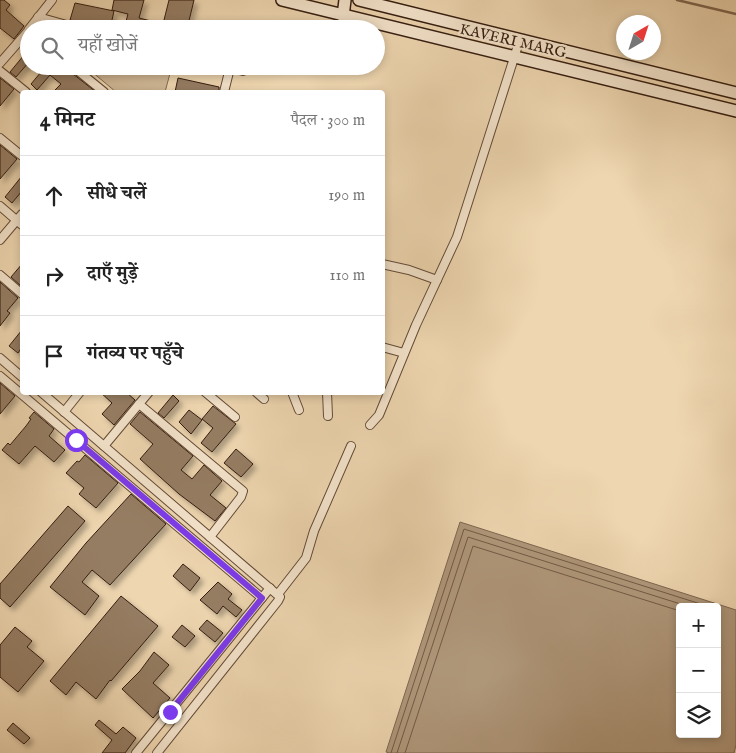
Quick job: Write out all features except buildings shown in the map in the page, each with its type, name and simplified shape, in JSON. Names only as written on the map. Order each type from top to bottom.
[{"type":"street","points":[[36,20],[52,0]]},
{"type":"street","name":"KAVERI MARG","points":[[282,0],[360,20]]},
{"type":"street","points":[[343,16],[345,0]]},
{"type":"street","name":"KAVERI MARG","points":[[359,0],[736,93]]},
{"type":"street","points":[[38,17],[49,20]]},
{"type":"street","name":"KAVERI MARG","points":[[385,26],[736,111]]},
{"type":"street","points":[[370,425],[378,416],[404,352],[459,231],[520,39]]},
{"type":"street","points":[[0,63],[20,40]]},
{"type":"street","points":[[0,71],[24,90]]},
{"type":"street","points":[[83,75],[102,90]]},
{"type":"street","points":[[224,90],[226,75]]},
{"type":"street","points":[[0,138],[20,154]]},
{"type":"street","points":[[0,206],[20,219]]},
{"type":"street","points":[[0,240],[20,221]]},
{"type":"street","points":[[385,265],[409,270],[437,280]]},
{"type":"street","points":[[0,275],[20,292]]},
{"type":"street","points":[[385,348],[404,352]]},
{"type":"street","points":[[0,358],[20,375]]},
{"type":"street","points":[[0,376],[20,393]]},
{"type":"street","points":[[22,395],[262,598]]},
{"type":"street","points":[[44,395],[270,588],[278,598]]},
{"type":"street","points":[[64,412],[78,395]]},
{"type":"street","points":[[104,446],[146,395]]},
{"type":"street","points":[[208,395],[235,418]]},
{"type":"street","points":[[259,395],[264,399]]},
{"type":"street","points":[[293,395],[299,410]]},
{"type":"street","points":[[327,395],[328,416]]},
{"type":"street","points":[[139,404],[243,491],[242,498],[210,537]]},
{"type":"street","points":[[156,753],[278,598],[306,558],[314,530],[351,446]]},
{"type":"street","points":[[136,753],[270,588]]},
{"type":"shaded area","points":[[96,75],[170,75],[166,90],[114,90]]},
{"type":"water","points":[[460,522],[714,603],[676,603],[676,738],[721,738],[721,605],[736,610],[736,745],[734,753],[386,752]]},
{"type":"waterway","points":[[677,0],[736,14]]},
{"type":"route","points":[[76,440],[262,598],[170,712]]}]
